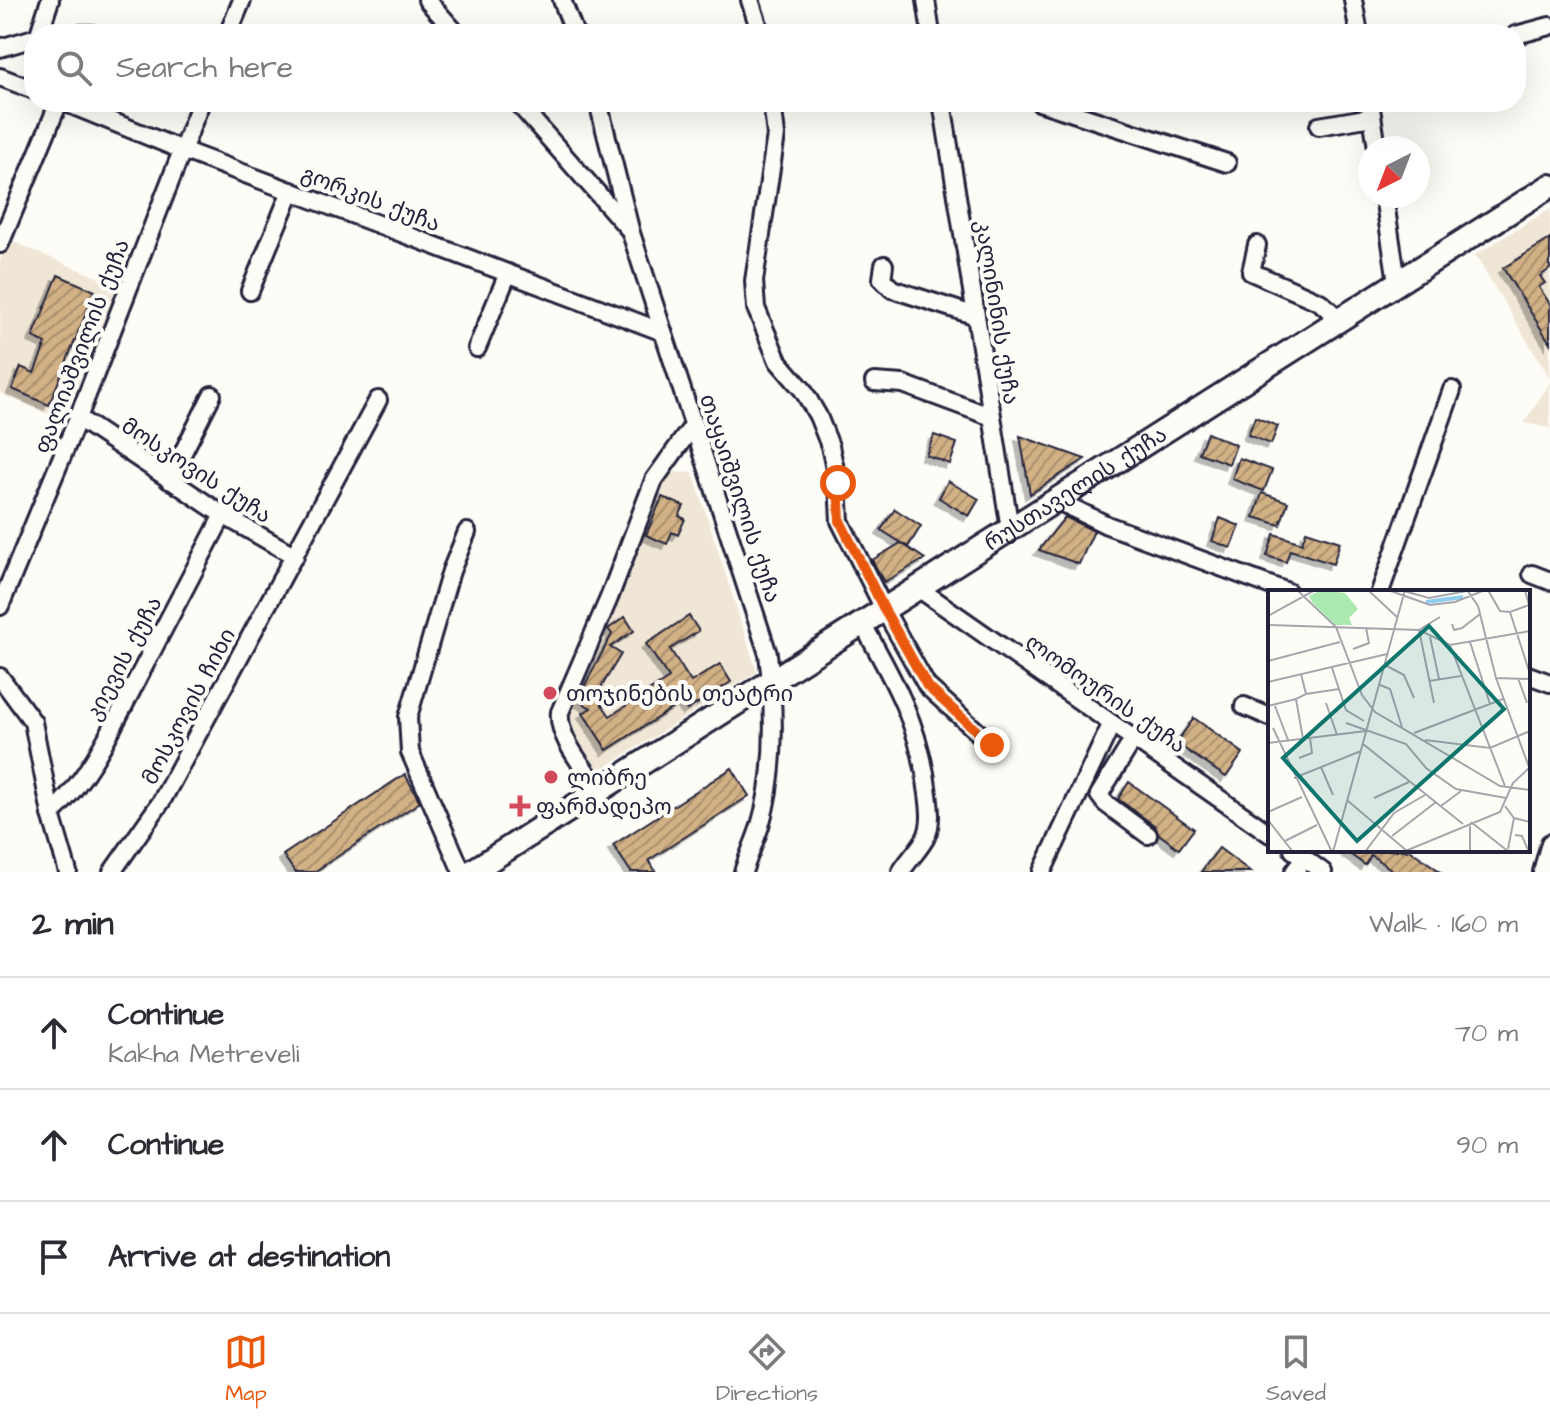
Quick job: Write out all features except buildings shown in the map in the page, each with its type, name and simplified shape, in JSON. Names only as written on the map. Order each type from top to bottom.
[{"type":"main road","name":"რუსთაველის ქუჩა","points":[[471,872],[1550,186]]},
{"type":"street","points":[[42,24],[50,0]]},
{"type":"street","points":[[232,24],[242,0]]},
{"type":"street","points":[[427,0],[448,24]]},
{"type":"street","points":[[562,0],[571,24]]},
{"type":"street","points":[[750,0],[758,24]]},
{"type":"street","points":[[926,0],[930,24]]},
{"type":"street","points":[[1353,0],[1357,24]]},
{"type":"street","points":[[1526,32],[1550,26]]},
{"type":"street","points":[[0,48],[24,41]]},
{"type":"street","points":[[0,77],[24,86]]},
{"type":"street","points":[[0,244],[58,112]]},
{"type":"street","name":"გორკის ქუჩა","points":[[87,112],[663,332]]},
{"type":"street","name":"ფალიაშვილის ქუჩა","points":[[0,606],[78,418],[197,112]]},
{"type":"street","points":[[526,112],[631,233]]},
{"type":"street","name":"თაყაიშვილის ქუჩა","points":[[601,112],[631,233],[768,654],[772,762],[760,825],[743,872]]},
{"type":"street","points":[[773,112],[776,135],[755,270],[756,308],[778,361],[803,390],[818,416],[830,446],[838,483],[840,521],[884,609],[927,686],[992,745]]},
{"type":"street","name":"კალინინის ქუჩა","points":[[944,112],[1010,529]]},
{"type":"street","points":[[1070,112],[1227,163]]},
{"type":"street","points":[[1319,126],[1364,112]]},
{"type":"street","points":[[1371,112],[1375,136]]},
{"type":"street","points":[[250,291],[291,191]]},
{"type":"street","points":[[1386,208],[1397,282]]},
{"type":"street","points":[[1257,245],[1251,272],[1320,302],[1339,319]]},
{"type":"street","points":[[884,265],[882,279],[892,289],[976,316]]},
{"type":"street","points":[[477,348],[508,273]]},
{"type":"street","points":[[874,382],[903,384],[992,417]]},
{"type":"street","points":[[1381,590],[1452,390]]},
{"type":"street","points":[[169,480],[212,395]]},
{"type":"street","name":"მოსკოვის ჩიხი","points":[[112,872],[161,802],[378,400]]},
{"type":"street","name":"მოსკოვის ქუჩა","points":[[78,418],[223,515],[295,556]]},
{"type":"street","points":[[598,789],[565,736],[559,721],[560,712],[609,598],[654,480],[694,424]]},
{"type":"street","points":[[1056,500],[1107,525],[1283,590]]},
{"type":"street","name":"კიევის ქუჩა","points":[[51,814],[79,781],[115,723],[223,515]]},
{"type":"street","points":[[462,872],[410,752],[408,717],[451,571],[467,532]]},
{"type":"street","points":[[1532,574],[1550,581]]},
{"type":"street","name":"ლომოურის ქუჩა","points":[[918,588],[1268,833]]},
{"type":"street","points":[[862,623],[902,695],[918,740],[927,785],[930,821],[925,838],[901,872]]},
{"type":"street","points":[[1530,676],[1550,683]]},
{"type":"street","points":[[2,685],[33,722],[51,814],[68,872]]},
{"type":"street","points":[[1244,706],[1268,716]]},
{"type":"street","points":[[1042,872],[1111,725]]},
{"type":"street","points":[[1133,740],[1099,795],[1105,803],[1148,835]]},
{"type":"street","points":[[1542,872],[1550,843]]},
{"type":"street","points":[[1297,860],[1323,872]]},
{"type":"shaded area","points":[[1550,209],[1550,378],[1475,255]]},
{"type":"shaded area","points":[[9,240],[120,287],[63,421],[0,393],[0,261]]},
{"type":"shaded area","points":[[1550,383],[1550,428],[1524,423]]},
{"type":"shaded area","points":[[669,472],[693,473],[757,672],[591,776],[571,726],[571,698]]},
{"type":"place","name":"თოჯინების თეატრი","points":[[550,693]]},
{"type":"place","name":"ლიბრე","points":[[551,777]]},
{"type":"place","name":"ფარმადეპო","points":[[520,806]]},
{"type":"route","points":[[838,483],[840,521],[927,686],[992,745]]}]
